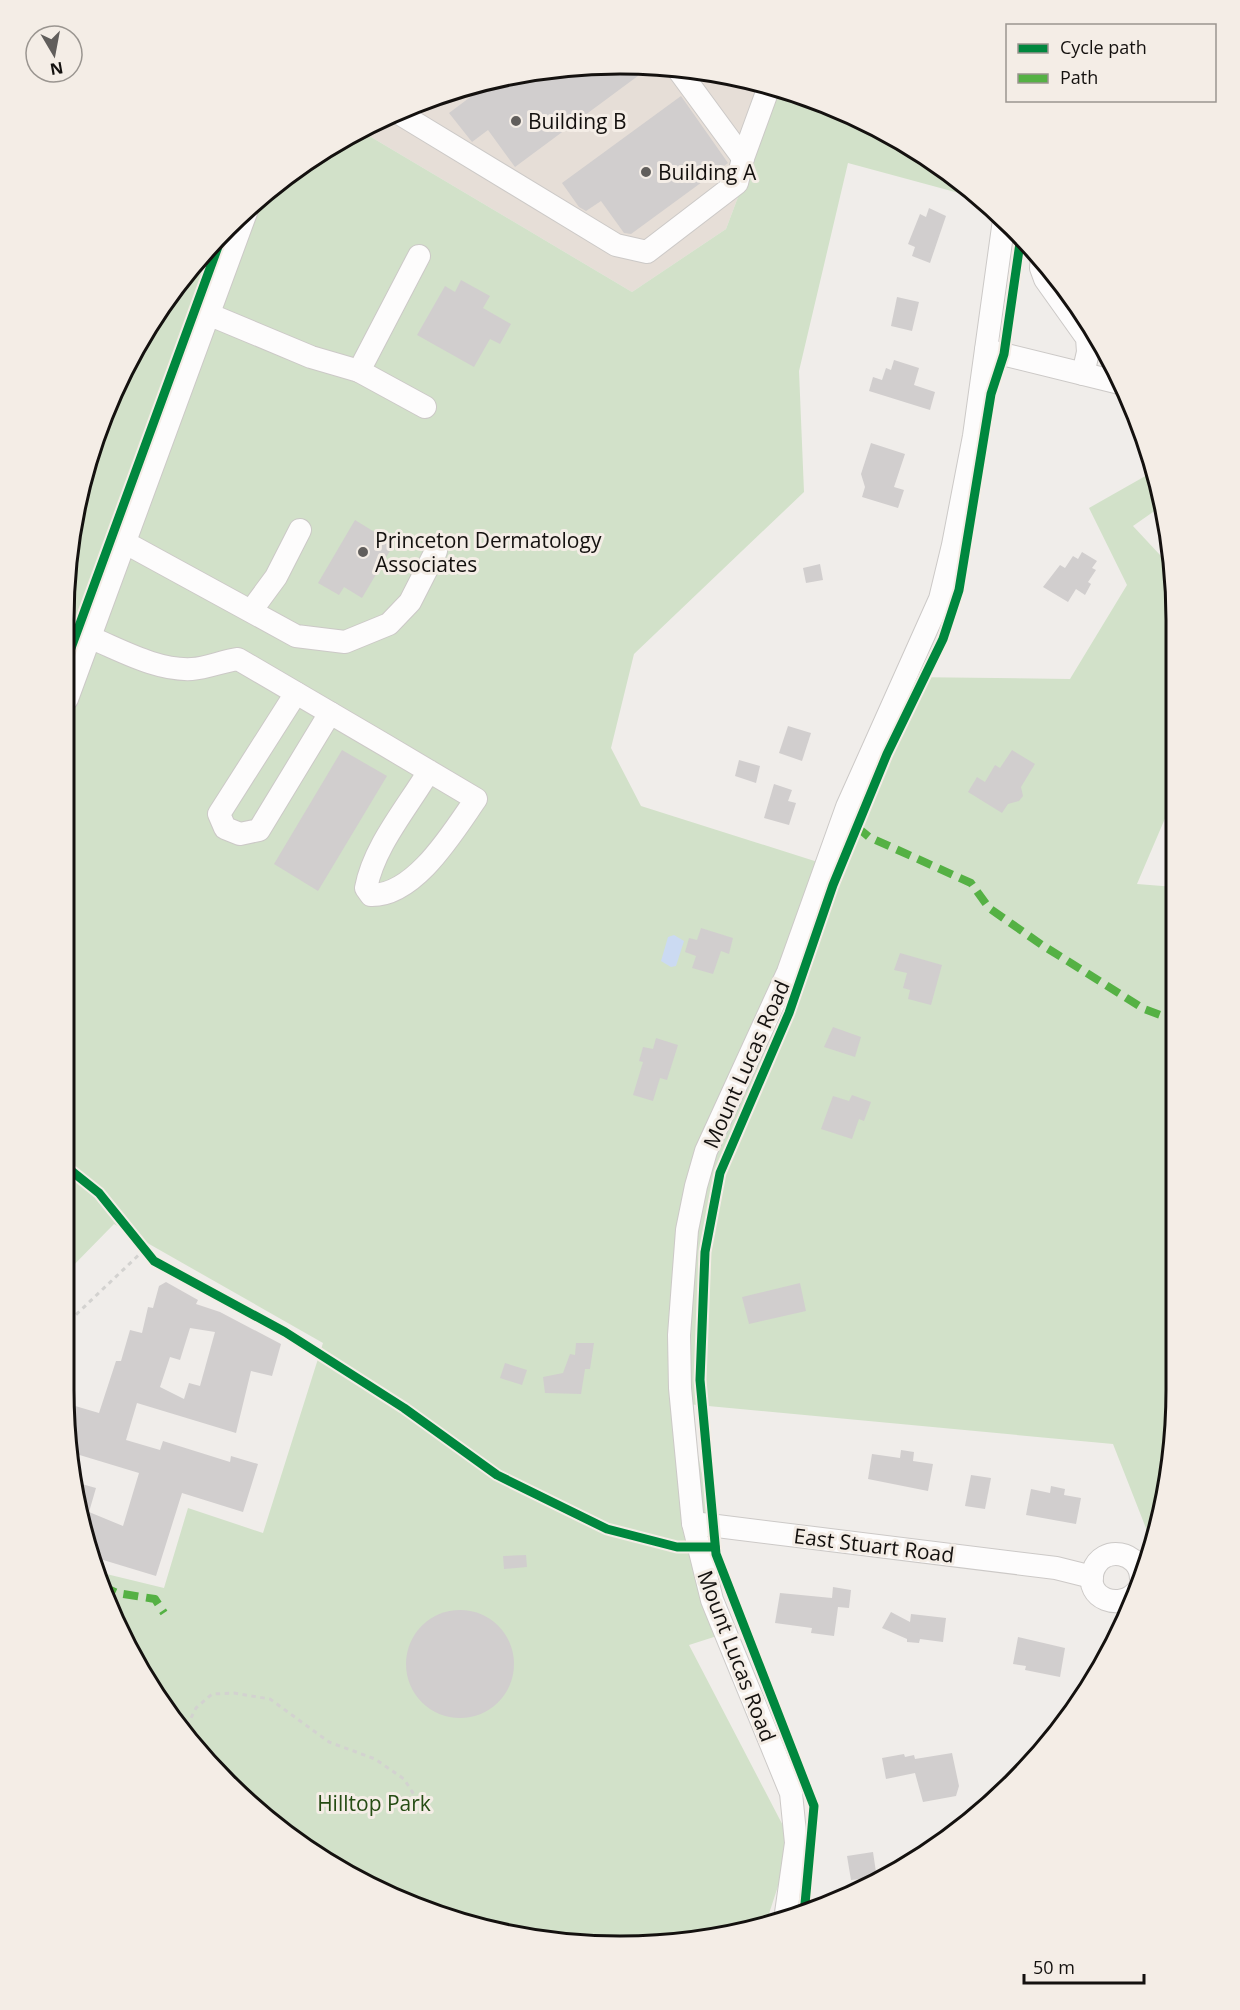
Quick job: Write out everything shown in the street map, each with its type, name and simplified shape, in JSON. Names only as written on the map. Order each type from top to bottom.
[{"type":"street","points":[[683,77],[743,158]]},
{"type":"street","points":[[406,117],[616,245],[646,252],[737,183],[743,158],[766,94]]},
{"type":"street","points":[[74,679],[240,228]]},
{"type":"street","name":"Mount Lucas Road","points":[[786,1910],[796,1843],[791,1793],[712,1600],[693,1523],[680,1388],[681,1283],[696,1186],[706,1151],[788,972],[848,807],[940,599],[972,447],[1003,231]]},
{"type":"street","points":[[359,371],[419,256]]},
{"type":"street","points":[[1043,275],[1054,287]]},
{"type":"street","points":[[208,314],[311,357],[359,371],[425,407]]},
{"type":"street","points":[[1082,329],[1087,338],[1088,352],[1083,374]]},
{"type":"street","points":[[986,350],[1111,381]]},
{"type":"street","points":[[251,611],[276,577],[300,530]]},
{"type":"street","points":[[124,542],[296,636],[345,642],[389,624],[410,602],[436,551]]},
{"type":"street","points":[[89,637],[147,661],[174,669],[194,669],[238,659],[429,771],[476,799],[432,863],[385,896],[371,896],[366,888],[368,876],[381,848],[429,771]]},
{"type":"street","points":[[296,693],[219,814],[225,828],[240,834],[259,830],[330,713]]},
{"type":"street","name":"East Stuart Road","points":[[693,1523],[1056,1568],[1092,1577]]},
{"type":"street","points":[[1124,1601],[1109,1601],[1096,1592],[1092,1577],[1093,1569],[1104,1556],[1120,1553],[1137,1565]]},
{"type":"path","points":[[74,1316],[144,1248]]},
{"type":"path","points":[[188,1725],[196,1708],[212,1694],[234,1693],[270,1699],[329,1742],[375,1759],[404,1779],[418,1801]]},
{"type":"shaded area","points":[[584,75],[656,75],[727,84],[776,97],[726,229],[632,292],[367,136],[411,115],[444,103],[479,92],[549,78]]},
{"type":"green space","name":"Hilltop Park","points":[[776,97],[829,115],[862,130],[924,166],[962,194],[848,163],[799,371],[804,492],[634,654],[611,748],[641,806],[824,864],[905,677],[1070,679],[1127,585],[1089,508],[1147,475],[1155,510],[1133,526],[1163,558],[1166,620],[1166,816],[1137,884],[1166,886],[1166,1390],[1162,1461],[1148,1532],[1113,1444],[687,1404],[713,1525],[717,1636],[689,1645],[792,1843],[768,1916],[727,1926],[656,1935],[584,1935],[549,1932],[479,1918],[411,1895],[347,1863],[287,1824],[234,1776],[186,1723],[166,1694],[130,1632],[106,1574],[164,1588],[188,1508],[263,1533],[323,1343],[114,1224],[74,1265],[74,620],[78,549],[92,479],[115,411],[147,347],[186,287],[234,234],[287,186],[367,136],[632,292],[726,229]]},
{"type":"water","points":[[674,935],[684,941],[676,966],[671,967],[661,961],[668,937]]},
{"type":"building","name":"Building B","points":[[584,75],[640,75],[515,167],[488,130],[472,142],[449,113],[476,93],[513,84]]},
{"type":"building","name":"Building A","points":[[681,96],[728,163],[631,234],[624,233],[601,201],[586,211],[579,207],[562,183]]},
{"type":"building","points":[[929,208],[946,216],[930,263],[912,256],[915,247],[908,244],[920,214],[926,217]]},
{"type":"building","points":[[461,280],[490,296],[483,308],[511,324],[500,344],[490,339],[474,367],[417,335],[445,286],[455,292]]},
{"type":"building","points":[[897,297],[919,302],[912,331],[891,326]]},
{"type":"building","points":[[894,360],[919,368],[914,385],[935,392],[930,410],[869,391],[873,377],[882,380],[886,368],[891,370]]},
{"type":"building","points":[[871,443],[905,454],[894,487],[904,490],[898,508],[862,497],[865,487],[861,474]]},
{"type":"building","name":"Princeton Dermatology Associates","points":[[355,520],[394,544],[362,598],[344,587],[339,595],[318,583]]},
{"type":"building","points":[[1082,552],[1097,561],[1092,568],[1096,570],[1088,582],[1091,584],[1085,595],[1076,589],[1068,602],[1043,587],[1060,565],[1065,568],[1073,556],[1078,559]]},
{"type":"building","points":[[820,564],[823,580],[806,583],[803,568]]},
{"type":"building","points":[[788,726],[811,733],[802,761],[779,753]]},
{"type":"building","points":[[342,750],[387,776],[318,891],[274,864]]},
{"type":"building","points":[[1012,750],[1035,764],[1021,787],[1023,796],[1019,801],[1008,804],[1002,813],[968,792],[977,777],[985,782],[995,765],[1000,768]]},
{"type":"building","points":[[739,760],[760,766],[756,783],[735,776]]},
{"type":"building","points":[[774,784],[792,790],[788,801],[796,803],[789,825],[764,818]]},
{"type":"building","points":[[701,928],[733,938],[729,954],[721,951],[713,974],[692,968],[696,956],[685,952],[689,938],[697,940]]},
{"type":"building","points":[[900,953],[942,965],[931,1005],[908,999],[910,990],[903,988],[907,973],[894,970]]},
{"type":"building","points":[[833,1027],[861,1037],[855,1057],[824,1047]]},
{"type":"building","points":[[656,1038],[678,1045],[667,1080],[660,1078],[653,1101],[633,1095],[643,1062],[639,1061],[643,1047],[653,1049]]},
{"type":"building","points":[[852,1095],[871,1102],[864,1121],[859,1119],[852,1139],[821,1129],[833,1096],[849,1101]]},
{"type":"building","points":[[166,1282],[198,1300],[196,1304],[220,1312],[281,1344],[272,1376],[251,1371],[236,1433],[137,1403],[126,1440],[160,1450],[163,1441],[230,1462],[231,1456],[258,1464],[243,1512],[182,1493],[156,1576],[101,1559],[82,1484],[96,1488],[89,1512],[123,1526],[139,1473],[77,1454],[74,1406],[99,1413],[116,1361],[121,1361],[130,1330],[142,1333],[148,1307],[153,1308],[159,1286]],"holes":[[[190,1328],[215,1332],[200,1386],[189,1383],[184,1399],[160,1387],[170,1357],[180,1360]]]},
{"type":"building","points":[[800,1283],[806,1311],[749,1324],[742,1297]]},
{"type":"building","points":[[576,1343],[594,1343],[590,1369],[585,1369],[581,1394],[545,1393],[543,1377],[563,1373],[570,1354],[575,1355]]},
{"type":"building","points":[[505,1363],[527,1370],[522,1385],[500,1378]]},
{"type":"building","points":[[901,1450],[914,1452],[913,1461],[933,1464],[928,1491],[868,1479],[872,1454],[900,1458]]},
{"type":"building","points":[[971,1475],[991,1478],[985,1509],[965,1506]]},
{"type":"building","points":[[1051,1486],[1065,1489],[1064,1495],[1081,1498],[1076,1524],[1026,1515],[1031,1489],[1050,1493]]},
{"type":"building","points":[[526,1555],[527,1567],[504,1569],[503,1556]]},
{"type":"building","points":[[833,1587],[851,1590],[849,1608],[838,1607],[834,1636],[811,1633],[812,1628],[775,1623],[780,1593],[832,1598]]},
{"type":"building","points":[[460,1610],[481,1614],[498,1626],[510,1643],[514,1664],[510,1685],[498,1702],[481,1714],[460,1718],[439,1714],[422,1702],[410,1685],[406,1664],[410,1643],[422,1626],[439,1614]]},
{"type":"building","points":[[891,1612],[910,1622],[911,1614],[946,1618],[943,1642],[920,1639],[919,1643],[907,1642],[907,1639],[882,1628]]},
{"type":"building","points":[[1018,1637],[1065,1648],[1060,1677],[1025,1670],[1026,1666],[1013,1664]]},
{"type":"building","points":[[952,1753],[959,1786],[956,1796],[923,1802],[915,1773],[886,1779],[882,1758],[904,1754],[905,1757],[914,1755],[915,1759]]},
{"type":"building","points":[[873,1852],[876,1872],[861,1880],[851,1880],[847,1856]]},
{"type":"marked path","points":[[857,827],[869,837],[971,883],[989,908],[1042,945],[1144,1009],[1166,1017]]},
{"type":"marked path","points":[[112,1591],[155,1599],[164,1613]]},
{"type":"cycle path","points":[[805,1904],[814,1806],[716,1554],[700,1380],[705,1252],[720,1173],[789,1013],[833,885],[887,754],[943,639],[959,590],[991,394],[1004,354],[1019,248]]},
{"type":"cycle path","points":[[74,640],[216,253]]},
{"type":"cycle path","points":[[74,1173],[99,1193],[154,1261],[285,1332],[404,1408],[497,1475],[607,1529],[677,1547],[715,1547]]},
{"type":"place","name":"Building B","points":[[516,121]]},
{"type":"place","name":"Building A","points":[[646,172]]},
{"type":"place","name":"Princeton Dermatology Associates","points":[[363,552]]}]
